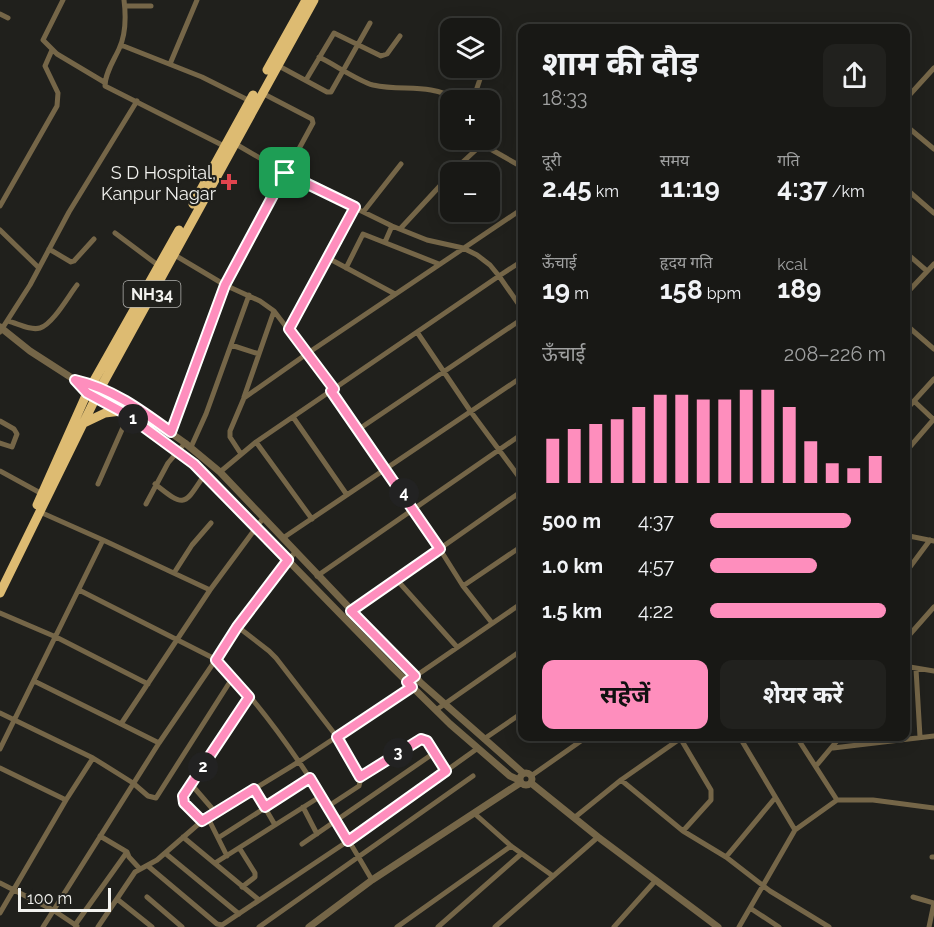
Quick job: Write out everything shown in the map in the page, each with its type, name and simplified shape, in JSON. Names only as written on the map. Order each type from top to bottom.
[{"type":"highway","name":"NH34","points":[[0,579],[83,423],[96,397],[97,385],[159,266],[306,0]]},
{"type":"highway","name":"NH34","points":[[0,592],[40,512],[87,393],[97,385],[173,254],[314,0]]},
{"type":"highway","points":[[83,423],[105,413],[124,413]]},
{"type":"street","points":[[63,0],[43,40],[52,50],[104,82],[106,88],[137,101],[224,146]]},
{"type":"street","points":[[170,64],[197,0]]},
{"type":"street","points":[[104,82],[121,45],[125,3],[151,6]]},
{"type":"street","points":[[0,14],[8,18]]},
{"type":"street","points":[[277,64],[327,92],[331,92],[370,23]]},
{"type":"street","points":[[306,80],[334,33],[375,54],[384,56],[400,36]]},
{"type":"street","points":[[121,45],[202,76],[250,101]]},
{"type":"street","points":[[0,206],[57,106],[58,93],[45,66],[52,50]]},
{"type":"street","points":[[319,57],[374,85],[440,92]]},
{"type":"street","points":[[910,94],[934,68]]},
{"type":"street","points":[[171,432],[225,285],[295,158],[313,120],[262,93]]},
{"type":"street","points":[[137,101],[8,321],[1,329],[75,380],[87,393],[124,413],[177,450],[205,474],[436,710],[510,776],[525,779]]},
{"type":"street","points":[[910,129],[932,147],[934,139]]},
{"type":"street","points":[[234,143],[285,173],[392,226],[427,240],[463,248],[477,255],[490,265],[518,304]]},
{"type":"street","points":[[463,162],[476,150]]},
{"type":"street","points":[[494,150],[518,165]]},
{"type":"street","points":[[364,211],[401,164]]},
{"type":"street","points":[[400,229],[440,186]]},
{"type":"street","points":[[910,192],[934,213]]},
{"type":"street","points":[[289,329],[355,207]]},
{"type":"street","points":[[244,398],[308,352],[518,211]]},
{"type":"street","points":[[385,242],[392,226]]},
{"type":"street","points":[[0,230],[39,268]]},
{"type":"street","points":[[115,233],[159,266]]},
{"type":"street","points":[[346,268],[363,234],[439,264]]},
{"type":"street","points":[[49,249],[71,262],[94,239]]},
{"type":"street","points":[[173,254],[225,285],[249,295],[274,310],[308,352],[414,508],[463,586],[492,623]]},
{"type":"street","points":[[910,256],[927,271]]},
{"type":"street","points":[[328,258],[395,294]]},
{"type":"street","points":[[220,472],[256,442],[518,264]]},
{"type":"street","points":[[910,289],[934,264]]},
{"type":"street","points":[[8,321],[30,328],[40,328],[52,319],[77,285]]},
{"type":"street","points":[[146,504],[155,484],[177,450],[188,445],[202,423],[249,295]]},
{"type":"street","points":[[241,454],[230,437],[230,431],[244,398],[274,310]]},
{"type":"street","points":[[359,429],[518,322]]},
{"type":"street","points":[[910,330],[934,349]]},
{"type":"street","points":[[417,332],[518,476]]},
{"type":"street","points":[[231,345],[259,354]]},
{"type":"street","points":[[910,405],[934,379]]},
{"type":"street","points":[[75,380],[97,385],[126,401],[171,432],[220,472],[415,676],[525,779],[718,927]]},
{"type":"street","points":[[283,538],[518,380]]},
{"type":"street","points":[[910,446],[934,420],[914,401]]},
{"type":"street","points":[[98,484],[124,413]]},
{"type":"street","points":[[293,417],[347,495]]},
{"type":"street","points":[[0,421],[18,434],[12,447],[0,443]]},
{"type":"street","points":[[317,576],[518,437]]},
{"type":"street","points":[[256,442],[312,519]]},
{"type":"street","points":[[0,471],[45,495]]},
{"type":"street","points":[[155,484],[176,500],[181,501],[189,498],[205,474]]},
{"type":"street","points":[[351,611],[518,494]]},
{"type":"street","points":[[40,512],[210,590]]},
{"type":"street","points":[[121,724],[210,590],[264,517]]},
{"type":"street","points":[[174,573],[192,545],[211,523]]},
{"type":"street","points":[[910,535],[932,541],[910,568]]},
{"type":"street","points":[[0,749],[103,540]]},
{"type":"street","points":[[463,586],[518,549]]},
{"type":"street","points":[[43,927],[159,743],[237,627],[295,552]]},
{"type":"street","points":[[397,580],[457,647]]},
{"type":"street","points":[[79,590],[216,660],[233,677],[300,761],[372,880]]},
{"type":"street","points":[[98,927],[135,872],[148,866],[202,821],[337,737],[410,684],[415,676],[518,606]]},
{"type":"street","points":[[910,633],[934,607]]},
{"type":"street","points":[[0,613],[56,637],[148,684]]},
{"type":"street","points":[[237,627],[269,651],[337,737],[361,777],[362,782],[359,786],[327,807]]},
{"type":"street","points":[[436,710],[518,653]]},
{"type":"street","points":[[910,668],[934,671]]},
{"type":"street","points":[[916,669],[920,737]]},
{"type":"street","points":[[0,713],[93,758],[133,783],[148,796],[156,798],[233,677]]},
{"type":"street","points":[[34,681],[159,743]]},
{"type":"street","points":[[202,821],[183,800],[191,784],[249,697]]},
{"type":"street","points":[[484,739],[518,716]]},
{"type":"street","points":[[910,738],[934,736]]},
{"type":"street","points":[[361,777],[417,740],[424,739],[446,771]]},
{"type":"street","points":[[314,926],[372,880],[475,814],[581,741]]},
{"type":"street","points":[[574,818],[621,780],[676,741]]},
{"type":"street","points":[[683,831],[712,796],[711,790],[684,741]]},
{"type":"street","points":[[742,741],[795,830]]},
{"type":"street","points":[[799,741],[837,800]]},
{"type":"street","points":[[816,766],[838,741]]},
{"type":"street","points":[[833,748],[888,741]]},
{"type":"street","points":[[148,866],[219,925],[225,924],[348,841],[478,748]]},
{"type":"street","points":[[302,844],[434,753]]},
{"type":"street","points":[[0,913],[93,758]]},
{"type":"street","points":[[0,768],[66,800]]},
{"type":"street","points":[[259,927],[473,777]]},
{"type":"street","points":[[218,838],[310,778]]},
{"type":"street","points":[[621,780],[683,831],[726,857],[763,885],[829,927]]},
{"type":"street","points":[[191,784],[216,813]]},
{"type":"street","points":[[254,789],[275,825]]},
{"type":"street","points":[[215,864],[321,796]]},
{"type":"street","points":[[726,857],[775,798]]},
{"type":"street","points":[[739,927],[795,830],[837,800],[873,800],[934,808]]},
{"type":"street","points":[[303,807],[317,834]]},
{"type":"street","points":[[475,814],[521,854],[553,876]]},
{"type":"street","points":[[208,818],[227,856]]},
{"type":"street","points":[[100,836],[127,852],[140,869]]},
{"type":"street","points":[[183,837],[259,900]]},
{"type":"street","points":[[495,927],[598,837]]},
{"type":"street","points":[[397,927],[511,846]]},
{"type":"street","points":[[240,849],[255,873],[255,877],[242,887]]},
{"type":"street","points":[[0,883],[53,910],[76,926],[127,852]]},
{"type":"street","points":[[165,853],[239,914]]},
{"type":"street","points":[[438,927],[521,854]]},
{"type":"street","points":[[618,926],[656,880]]},
{"type":"street","points":[[147,897],[182,927]]},
{"type":"street","points":[[912,897],[934,903],[928,927]]},
{"type":"street","points":[[117,899],[152,927]]},
{"type":"street","points":[[750,908],[780,927]]},
{"type":"place","name":"S D Hospital, Kanpur Nagar","points":[[229,182]]},
{"type":"route","points":[[285,173],[355,207],[289,329],[334,389],[331,391],[387,468],[440,549],[351,611],[415,676],[407,682],[412,687],[337,737],[360,777],[421,739],[427,741],[446,771],[348,841],[310,778],[265,807],[254,789],[202,821],[184,803],[183,796],[249,697],[216,660],[237,627],[288,560],[194,464],[126,414],[87,393],[75,380],[101,387],[171,432],[225,285],[285,173]]}]
